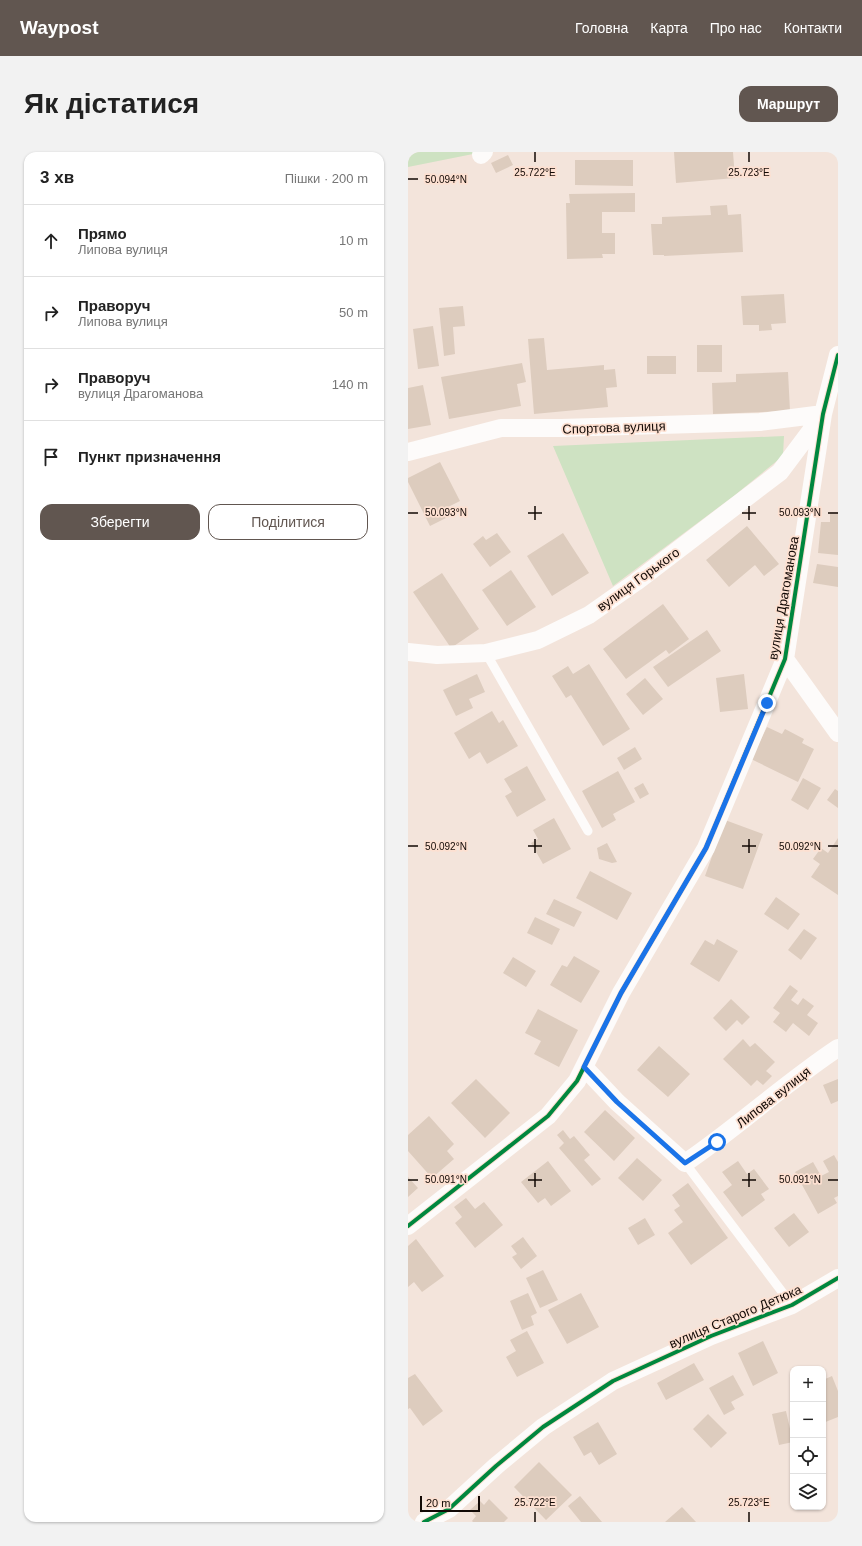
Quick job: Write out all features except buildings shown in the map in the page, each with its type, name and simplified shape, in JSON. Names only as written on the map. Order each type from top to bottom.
[{"type":"street","name":"вулиця Драгоманова","points":[[408,1226],[548,1116],[577,1081],[621,993],[706,848],[785,659],[823,414],[838,355]]},
{"type":"street","name":"Спортова вулиця","points":[[408,452],[500,428],[561,428],[760,422],[823,414]]},
{"type":"street","name":"вулиця Горького","points":[[408,652],[437,655],[486,653],[538,640],[589,615],[642,577],[780,472],[823,414]]},
{"type":"street","points":[[785,659],[838,733]]},
{"type":"street","name":"Липова вулиця","points":[[685,1163],[717,1142],[817,1062],[838,1048]]},
{"type":"street","points":[[584,1067],[617,1102],[685,1163]]},
{"type":"street","name":"вулиця Старого Детюка","points":[[424,1522],[449,1509],[496,1466],[543,1427],[612,1381],[711,1336],[792,1304],[838,1278]]},
{"type":"lane","points":[[486,653],[588,831]]},
{"type":"lane","points":[[685,1163],[792,1304]]},
{"type":"green space","points":[[408,152],[483,152],[408,167]]},
{"type":"green space","points":[[784,436],[783,456],[735,495],[613,586],[553,446]]},
{"type":"cycle path","points":[[408,1226],[548,1116],[577,1081],[621,993],[706,848],[785,659],[823,414],[838,355]]},
{"type":"cycle path","points":[[424,1522],[449,1509],[496,1466],[543,1427],[613,1381],[711,1336],[792,1305],[838,1278]]},
{"type":"route","points":[[717,1142],[685,1163],[617,1102],[584,1067],[621,993],[706,848],[767,703]]}]
